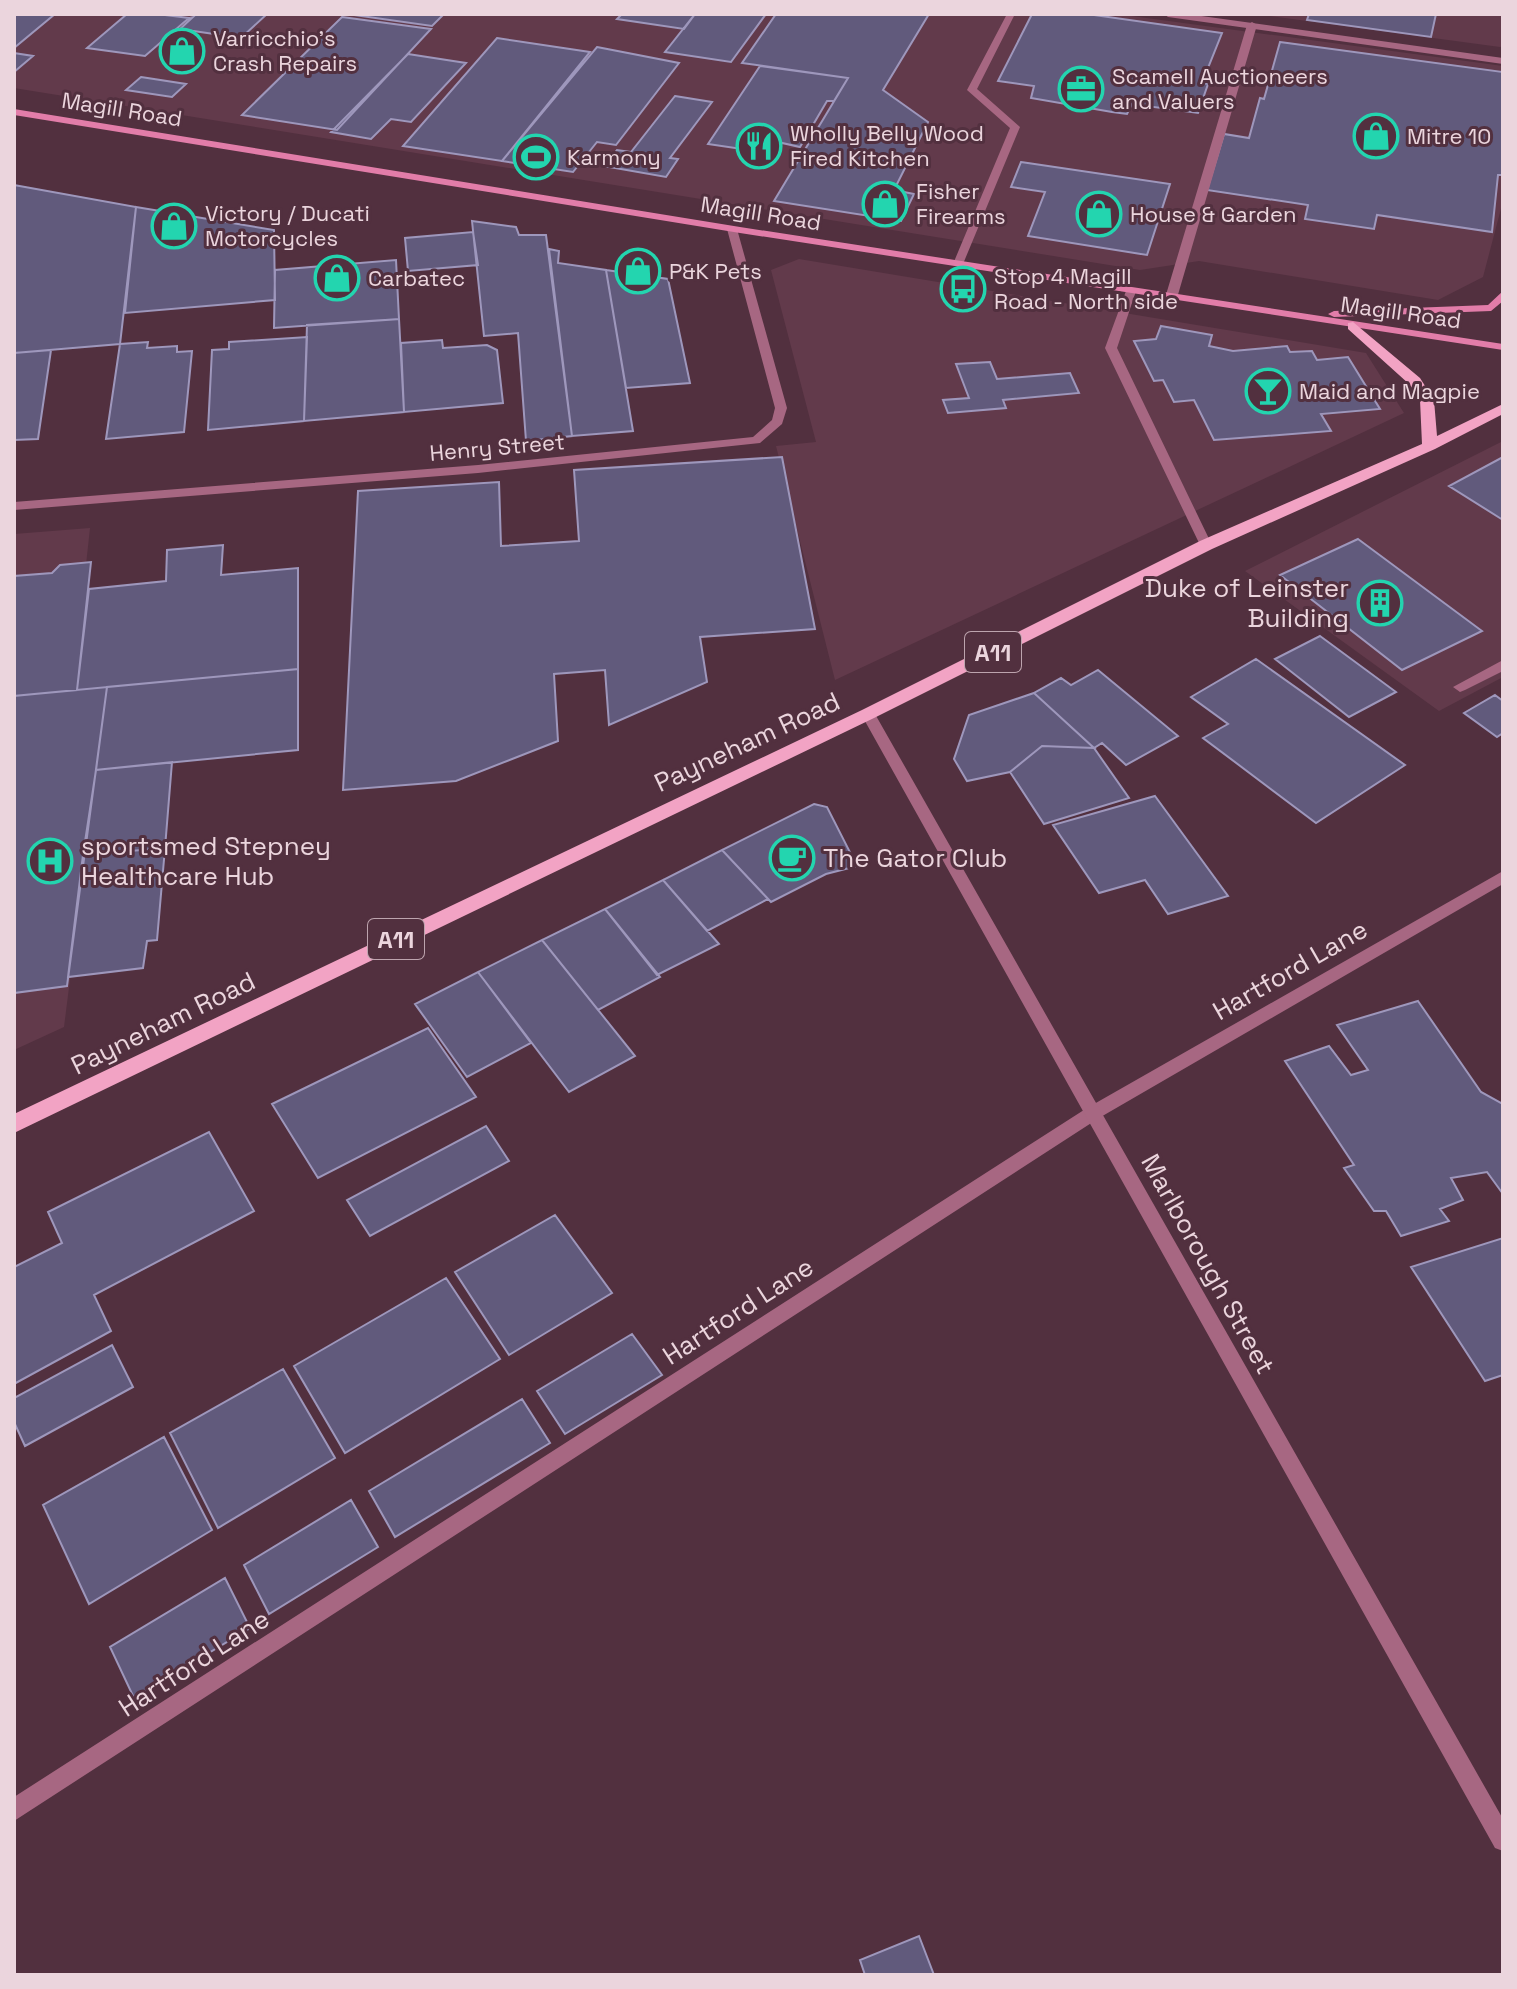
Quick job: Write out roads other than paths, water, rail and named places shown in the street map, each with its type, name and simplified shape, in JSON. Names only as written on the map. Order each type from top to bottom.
[{"type":"main road","name":"Magill Road","points":[[14,112],[732,229],[1503,347]]},
{"type":"main road","points":[[1269,313],[1368,315],[1491,308],[1503,294]]},
{"type":"main road","points":[[1353,326],[1415,381],[1427,400],[1430,446]]},
{"type":"main road","name":"Payneham Road","points":[[14,1124],[868,714],[1206,545],[1430,446],[1503,408]]},
{"type":"street","points":[[958,264],[1015,127],[972,90],[1011,14]]},
{"type":"street","points":[[1168,14],[1503,61]]},
{"type":"street","points":[[1171,298],[1252,25]]},
{"type":"street","name":"Henry Street","points":[[14,506],[478,469],[756,440],[778,421],[781,408],[732,229]]},
{"type":"street","points":[[1131,291],[1111,348],[1206,545]]},
{"type":"street","points":[[1460,687],[1503,665]]},
{"type":"street","name":"Marlborough Street","points":[[868,714],[1503,1840]]},
{"type":"street","name":"Hartford Lane","points":[[14,1810],[1093,1113],[1503,877]]},
{"type":"place","name":"Varricchio's Crash Repairs","points":[[182,51]]},
{"type":"place","name":"Scamell Auctioneers and Valuers","points":[[1081,89]]},
{"type":"place","name":"Mitre 10","points":[[1376,136]]},
{"type":"place","name":"Wholly Belly Wood Fired Kitchen","points":[[759,146]]},
{"type":"place","name":"Karmony","points":[[536,157]]},
{"type":"place","name":"Fisher Firearms","points":[[885,204]]},
{"type":"place","name":"House & Garden","points":[[1099,214]]},
{"type":"place","name":"Victory / Ducati Motorcycles","points":[[174,226]]},
{"type":"place","name":"P&K Pets","points":[[638,271]]},
{"type":"place","name":"Carbatec","points":[[337,278]]},
{"type":"place","name":"Stop 4 Magill Road - North side","points":[[963,289]]},
{"type":"place","name":"Maid and Magpie","points":[[1268,391]]},
{"type":"place","name":"Duke of Leinster Building","points":[[1380,603]]},
{"type":"place","name":"The Gator Club","points":[[792,858]]},
{"type":"place","name":"sportsmed Stepney Healthcare Hub","points":[[50,861]]}]
